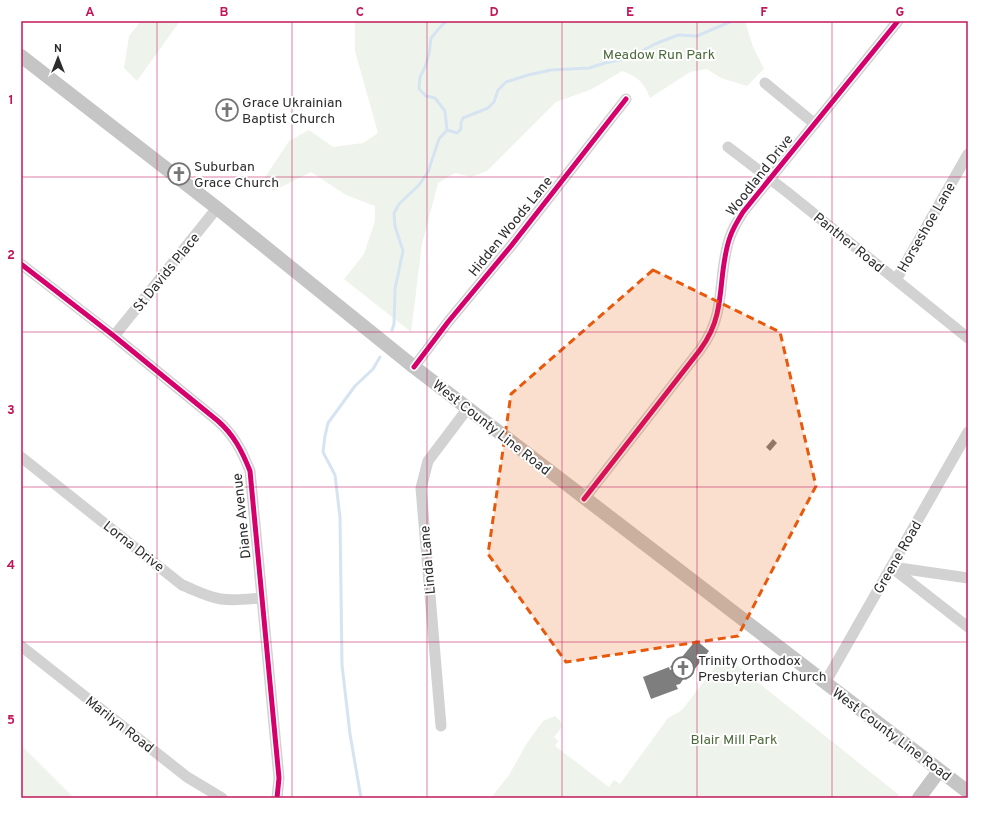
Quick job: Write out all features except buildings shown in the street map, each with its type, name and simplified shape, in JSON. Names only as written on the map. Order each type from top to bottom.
[{"type":"main road","name":"West County Line Road","points":[[21,56],[217,208],[414,367],[584,499],[968,792]]},
{"type":"main road","points":[[919,798],[939,770]]},
{"type":"street","name":"Woodland Drive","points":[[584,499],[708,339],[717,313],[726,251],[730,237],[743,212],[898,21]]},
{"type":"street","points":[[764,83],[815,124]]},
{"type":"street","name":"Hidden Woods Lane","points":[[414,367],[448,322],[626,100]]},
{"type":"street","name":"Panther Road","points":[[728,147],[968,338]]},
{"type":"street","name":"Horseshoe Lane","points":[[896,280],[968,154]]},
{"type":"street","name":"St Davids Place","points":[[114,336],[217,208]]},
{"type":"street","name":"Diane Avenue","points":[[21,264],[114,336],[218,421],[229,431],[237,442],[250,472],[279,778],[277,798]]},
{"type":"street","name":"Linda Lane","points":[[440,726],[421,488],[428,461],[468,408]]},
{"type":"street","name":"Greene Road","points":[[825,683],[968,432]]},
{"type":"street","name":"Lorna Drive","points":[[21,457],[182,585],[220,599],[229,600],[262,598]]},
{"type":"street","points":[[891,567],[968,578]]},
{"type":"street","points":[[891,567],[968,627]]},
{"type":"street","name":"Marilyn Road","points":[[21,646],[187,777],[222,798]]},
{"type":"highlighted area","points":[[653,270],[780,332],[816,486],[738,636],[566,662],[488,554],[511,394]]},
{"type":"green space","points":[[141,21],[180,21],[137,81],[124,68],[129,36]]},
{"type":"green space","name":"Meadow Run Park","points":[[355,21],[745,21],[753,47],[764,69],[747,86],[721,78],[707,69],[690,72],[650,98],[640,81],[622,71],[592,89],[556,102],[487,171],[471,177],[455,173],[438,183],[422,244],[411,332],[344,279],[364,254],[375,221],[375,206],[346,195],[311,172],[273,191],[264,179],[289,141],[309,130],[333,147],[363,143],[378,133],[355,51]]},
{"type":"green space","name":"Blair Mill Park","points":[[724,655],[899,795],[896,798],[491,798],[509,775],[527,743],[543,721],[555,716],[561,722],[562,727],[554,737],[558,741],[555,746],[609,787],[614,780],[620,784],[668,718],[682,710]]},
{"type":"green space","points":[[21,745],[74,798],[21,798]]},
{"type":"waterway","points":[[392,330],[394,324],[395,289],[403,251],[395,226],[394,213],[399,204],[419,185],[428,172],[439,139],[447,130],[445,111],[435,98],[426,96],[419,89],[420,77],[429,54],[431,38],[447,21]]},
{"type":"waterway","points":[[447,130],[457,133],[461,129],[463,118],[488,108],[494,102],[498,90],[506,82],[551,70],[589,68],[629,58],[655,44],[678,35],[697,36],[732,21]]},
{"type":"waterway","points":[[361,798],[350,734],[342,665],[340,517],[335,475],[323,452],[328,423],[355,386],[373,369],[380,357]]},
{"type":"cycle path","points":[[584,499],[700,350],[708,337],[717,314],[727,246],[737,221],[898,21]]},
{"type":"cycle path","points":[[414,367],[448,322],[511,246],[626,99]]},
{"type":"cycle path","points":[[21,264],[114,336],[224,426],[244,457],[250,471],[279,778],[277,798]]},
{"type":"place","name":"Grace Ukrainian Baptist Church","points":[[227,110]]},
{"type":"place","name":"Suburban Grace Church","points":[[179,174]]},
{"type":"place","name":"Trinity Orthodox Presbyterian Church","points":[[683,668]]}]
